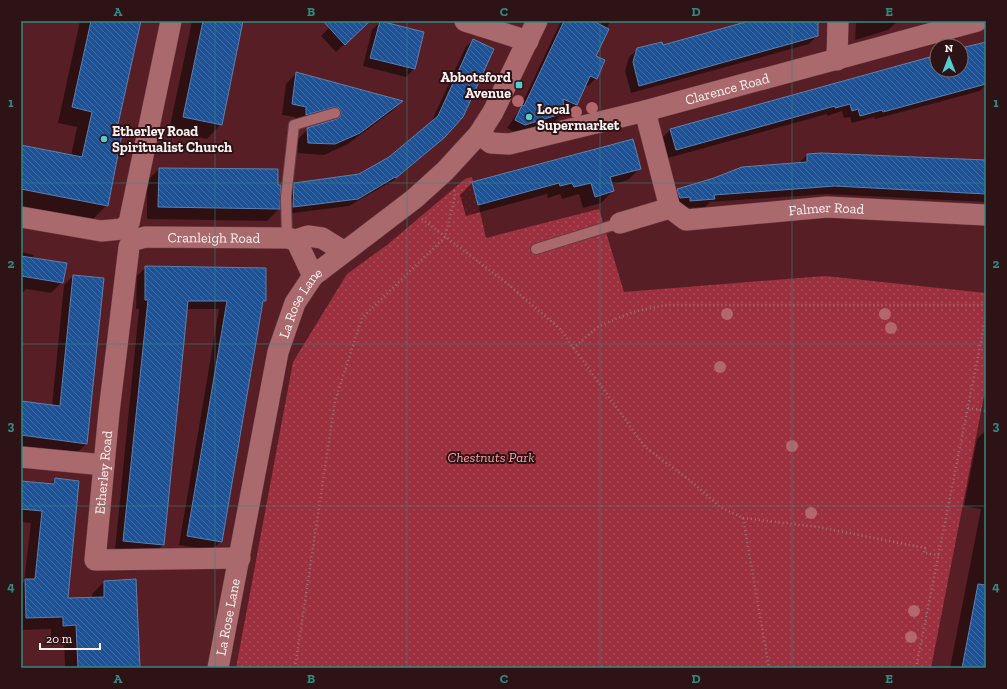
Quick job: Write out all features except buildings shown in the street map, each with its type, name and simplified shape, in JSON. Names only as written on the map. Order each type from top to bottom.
[{"type":"street","name":"Etherley Road","points":[[171,21],[132,214],[128,223],[127,235],[129,247],[123,291],[95,560],[240,558]]},
{"type":"street","points":[[465,21],[528,40]]},
{"type":"street","name":"La Rose Lane","points":[[218,668],[278,352],[295,303],[313,276],[343,251],[414,199],[445,171],[478,134],[493,112],[537,21]]},
{"type":"street","points":[[837,60],[838,21]]},
{"type":"street","name":"Clarence Road","points":[[478,134],[491,143],[509,144],[645,112],[977,21]]},
{"type":"street","points":[[620,223],[670,208],[645,112]]},
{"type":"street","name":"Falmer Road","points":[[670,208],[686,220],[827,207],[986,215]]},
{"type":"street","name":"Cranleigh Road","points":[[21,217],[127,235],[292,239],[308,236],[322,238],[343,251]]},
{"type":"street","points":[[292,239],[313,276]]},
{"type":"street","points":[[21,457],[104,466]]},
{"type":"lane","points":[[292,239],[286,197],[294,125],[335,113]]},
{"type":"lane","points":[[536,249],[620,223]]},
{"type":"path","points":[[295,668],[335,401],[362,318],[445,236],[455,197],[452,183]]},
{"type":"path","points":[[417,214],[509,285],[560,329],[645,447],[692,482],[720,508],[743,518],[818,527],[925,548],[924,553],[939,555]]},
{"type":"path","points":[[573,348],[599,326],[633,312],[665,305],[986,305]]},
{"type":"path","points":[[916,668],[986,316]]},
{"type":"path","points":[[968,408],[986,411]]},
{"type":"path","points":[[743,518],[769,668]]},
{"type":"green space","name":"Chestnuts Park","points":[[472,177],[486,238],[599,209],[624,292],[825,276],[986,293],[986,386],[931,668],[236,668],[293,362],[347,274],[387,245],[465,179]]},
{"type":"place","name":"Abbotsford Avenue","points":[[519,85]]},
{"type":"place","name":"Local Supermarket","points":[[529,117]]},
{"type":"place","name":"Etherley Road Spiritualist Church","points":[[104,139]]}]
